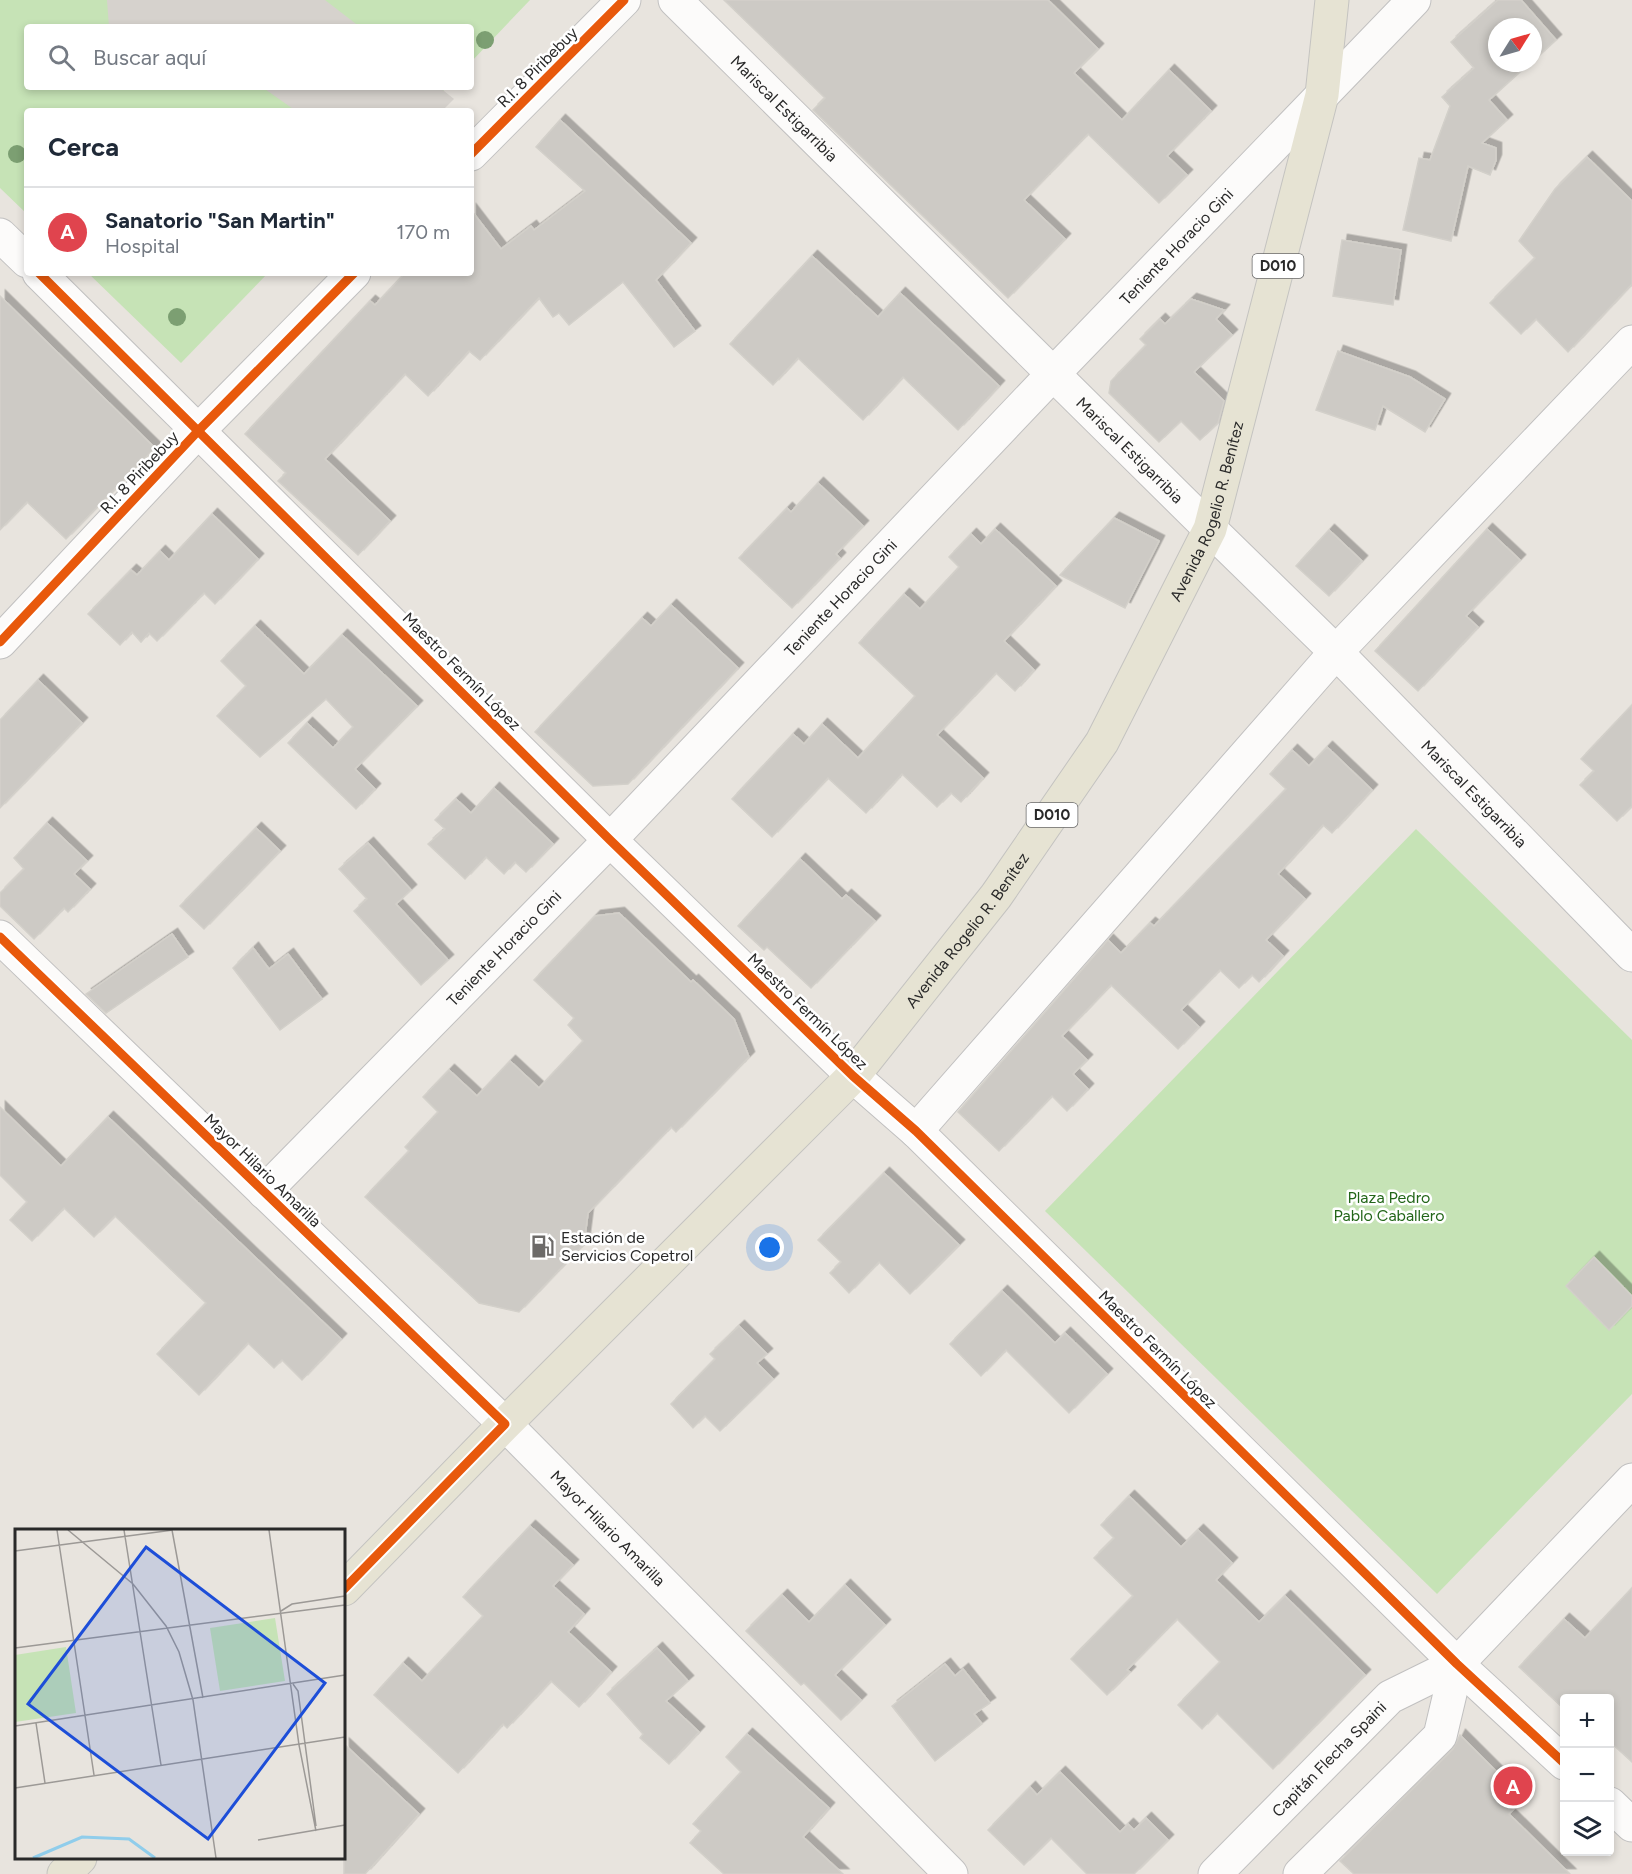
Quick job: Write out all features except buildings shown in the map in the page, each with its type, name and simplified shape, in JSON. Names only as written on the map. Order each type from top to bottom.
[{"type":"main road","name":"Avenida Rogelio R. Benítez","points":[[345,1588],[505,1424],[853,1076],[996,896],[1102,742],[1210,529],[1322,95],[1332,0]]},
{"type":"main road","points":[[64,1874],[78,1859]]},
{"type":"street","name":"R.I. 8 Piribebuy","points":[[474,151],[624,0]]},
{"type":"street","name":"Mariscal Estigarribia","points":[[675,0],[1336,652],[1632,955]]},
{"type":"street","name":"Teniente Horacio Gini","points":[[264,1192],[610,840],[1053,374],[1414,0]]},
{"type":"street","points":[[0,235],[24,258]]},
{"type":"street","name":"Maestro Fermín López","points":[[42,276],[610,840],[853,1076],[916,1131],[1457,1664],[1560,1759]]},
{"type":"street","name":"R.I. 8 Piribebuy","points":[[0,642],[199,430],[351,276]]},
{"type":"street","points":[[916,1131],[1336,652],[1632,342]]},
{"type":"street","name":"Mayor Hilario Amarilla","points":[[0,937],[505,1424],[951,1874]]},
{"type":"street","name":"Capitán Flecha Spaini","points":[[1215,1874],[1390,1696],[1457,1664],[1632,1480]]},
{"type":"street","points":[[1300,1874],[1440,1736],[1457,1664]]},
{"type":"street","points":[[1614,1808],[1632,1825]]},
{"type":"green space","points":[[0,0],[530,0],[474,59],[474,24],[24,24],[24,90],[444,90],[426,108],[24,108],[24,211],[0,188]]},
{"type":"green space","points":[[91,276],[265,276],[181,363]]},
{"type":"green space","name":"Plaza Pedro Pablo Caballero","points":[[1416,829],[1632,1040],[1632,1394],[1437,1594],[1045,1211]]},
{"type":"shaded area","points":[[107,0],[325,0],[356,24],[109,24]]},
{"type":"shaded area","points":[[266,90],[443,90],[454,99],[445,108],[292,108]]},
{"type":"cycle path","points":[[474,151],[624,0]]},
{"type":"cycle path","points":[[42,276],[610,840],[853,1076],[916,1131],[1457,1664],[1560,1759]]},
{"type":"cycle path","points":[[0,642],[199,430],[351,276]]},
{"type":"cycle path","points":[[0,937],[505,1424],[345,1588]]},
{"type":"place","name":"Estación de Servicios Copetrol","points":[[543,1246]]},
{"type":"place","name":"Sanatorio \"San Martin\"","points":[[1513,1786]]}]
